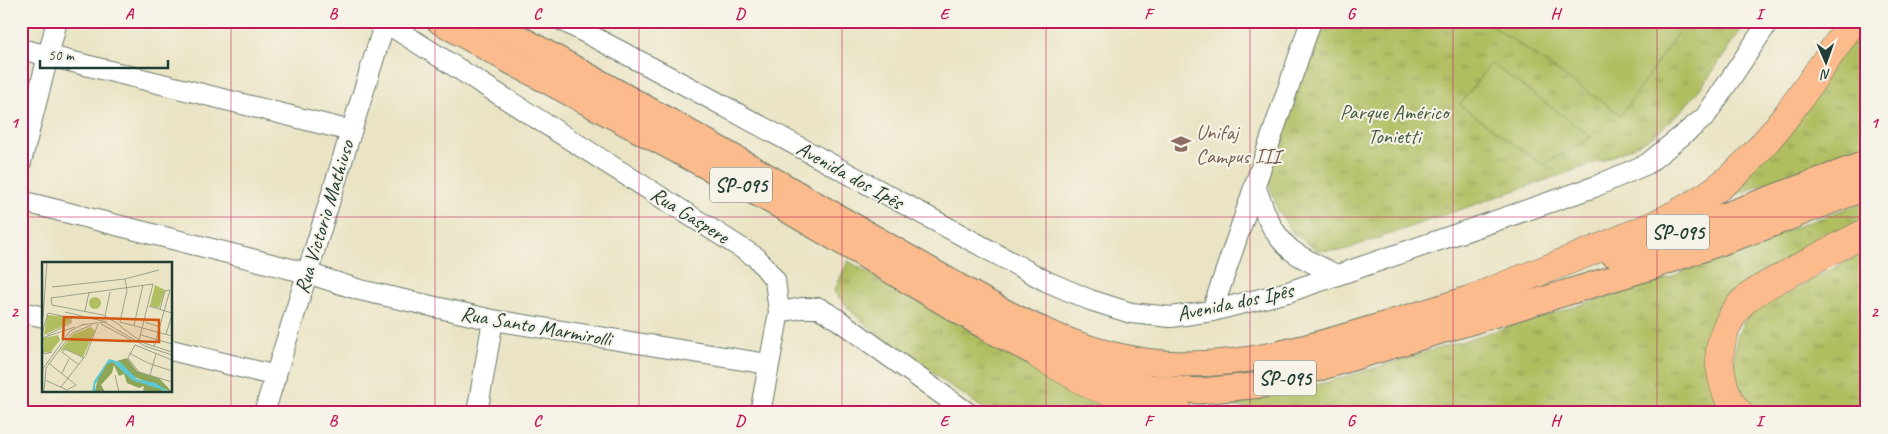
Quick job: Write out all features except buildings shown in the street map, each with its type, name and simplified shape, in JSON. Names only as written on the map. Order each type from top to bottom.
[{"type":"highway","points":[[1486,293],[1638,233],[1680,213],[1709,194],[1736,173],[1761,148],[1853,21]]},
{"type":"highway","points":[[1739,413],[1725,392],[1720,366],[1721,342],[1728,323],[1741,304],[1766,286],[1867,232]]},
{"type":"highway","points":[[1040,356],[1091,385],[1137,402],[1179,413]]},
{"type":"main road","name":"SP-095","points":[[439,21],[786,209],[992,330],[1040,356],[1105,377],[1149,387],[1199,391],[1263,385],[1654,266],[1762,228],[1867,187]]},
{"type":"main road","name":"SP-095","points":[[489,21],[797,193],[1007,314],[1048,334],[1087,348],[1124,358],[1164,363],[1199,364],[1241,361],[1278,355],[1322,344],[1656,241],[1867,163]]},
{"type":"street","points":[[21,162],[57,21]]},
{"type":"street","name":"Avenida dos Ipês","points":[[563,21],[700,92],[846,174],[1054,285],[1090,300],[1131,313],[1171,317],[1212,312],[1288,292],[1594,187],[1646,164],[1705,117],[1769,21]]},
{"type":"street","points":[[1212,312],[1311,21]]},
{"type":"street","name":"Rua Victorio Mathiuso","points":[[264,413],[384,22]]},
{"type":"street","name":"Rua Gaspere","points":[[384,22],[757,258],[775,280],[779,312],[760,413]]},
{"type":"street","points":[[21,49],[351,131]]},
{"type":"street","points":[[1255,185],[1265,214],[1278,237],[1292,250],[1336,275]]},
{"type":"street","name":"Rua Santo Marmirolli","points":[[21,201],[307,273],[360,290],[493,320],[768,364]]},
{"type":"street","points":[[779,312],[802,308],[819,308],[968,413]]},
{"type":"street","points":[[21,312],[42,317]]},
{"type":"street","points":[[477,413],[493,320]]},
{"type":"street","points":[[172,350],[276,376]]},
{"type":"green space","name":"Parque Américo Tonietti","points":[[1317,21],[1747,21],[1691,100],[1678,114],[1643,142],[1606,159],[1341,251],[1317,250],[1292,232],[1278,210],[1267,177]]},
{"type":"green space","points":[[1485,21],[1686,21],[1621,115]]},
{"type":"green space","points":[[1864,21],[1867,21],[1867,147],[1711,204]]},
{"type":"green space","points":[[1491,63],[1592,137],[1543,165],[1460,105]]},
{"type":"green space","points":[[1867,201],[1867,223],[1732,297],[1722,413],[1272,413],[1223,404],[1266,397],[1328,382],[1672,277],[1703,261]]},
{"type":"green space","points":[[1867,251],[1867,413],[1755,413],[1745,402],[1736,384],[1734,370],[1737,339],[1746,319],[1756,309],[1769,301]]},
{"type":"green space","points":[[848,261],[1100,402],[1132,413],[990,413],[883,339],[853,313],[834,292]]},
{"type":"place","name":"Unifaj Campus III","points":[[1181,144]]}]
